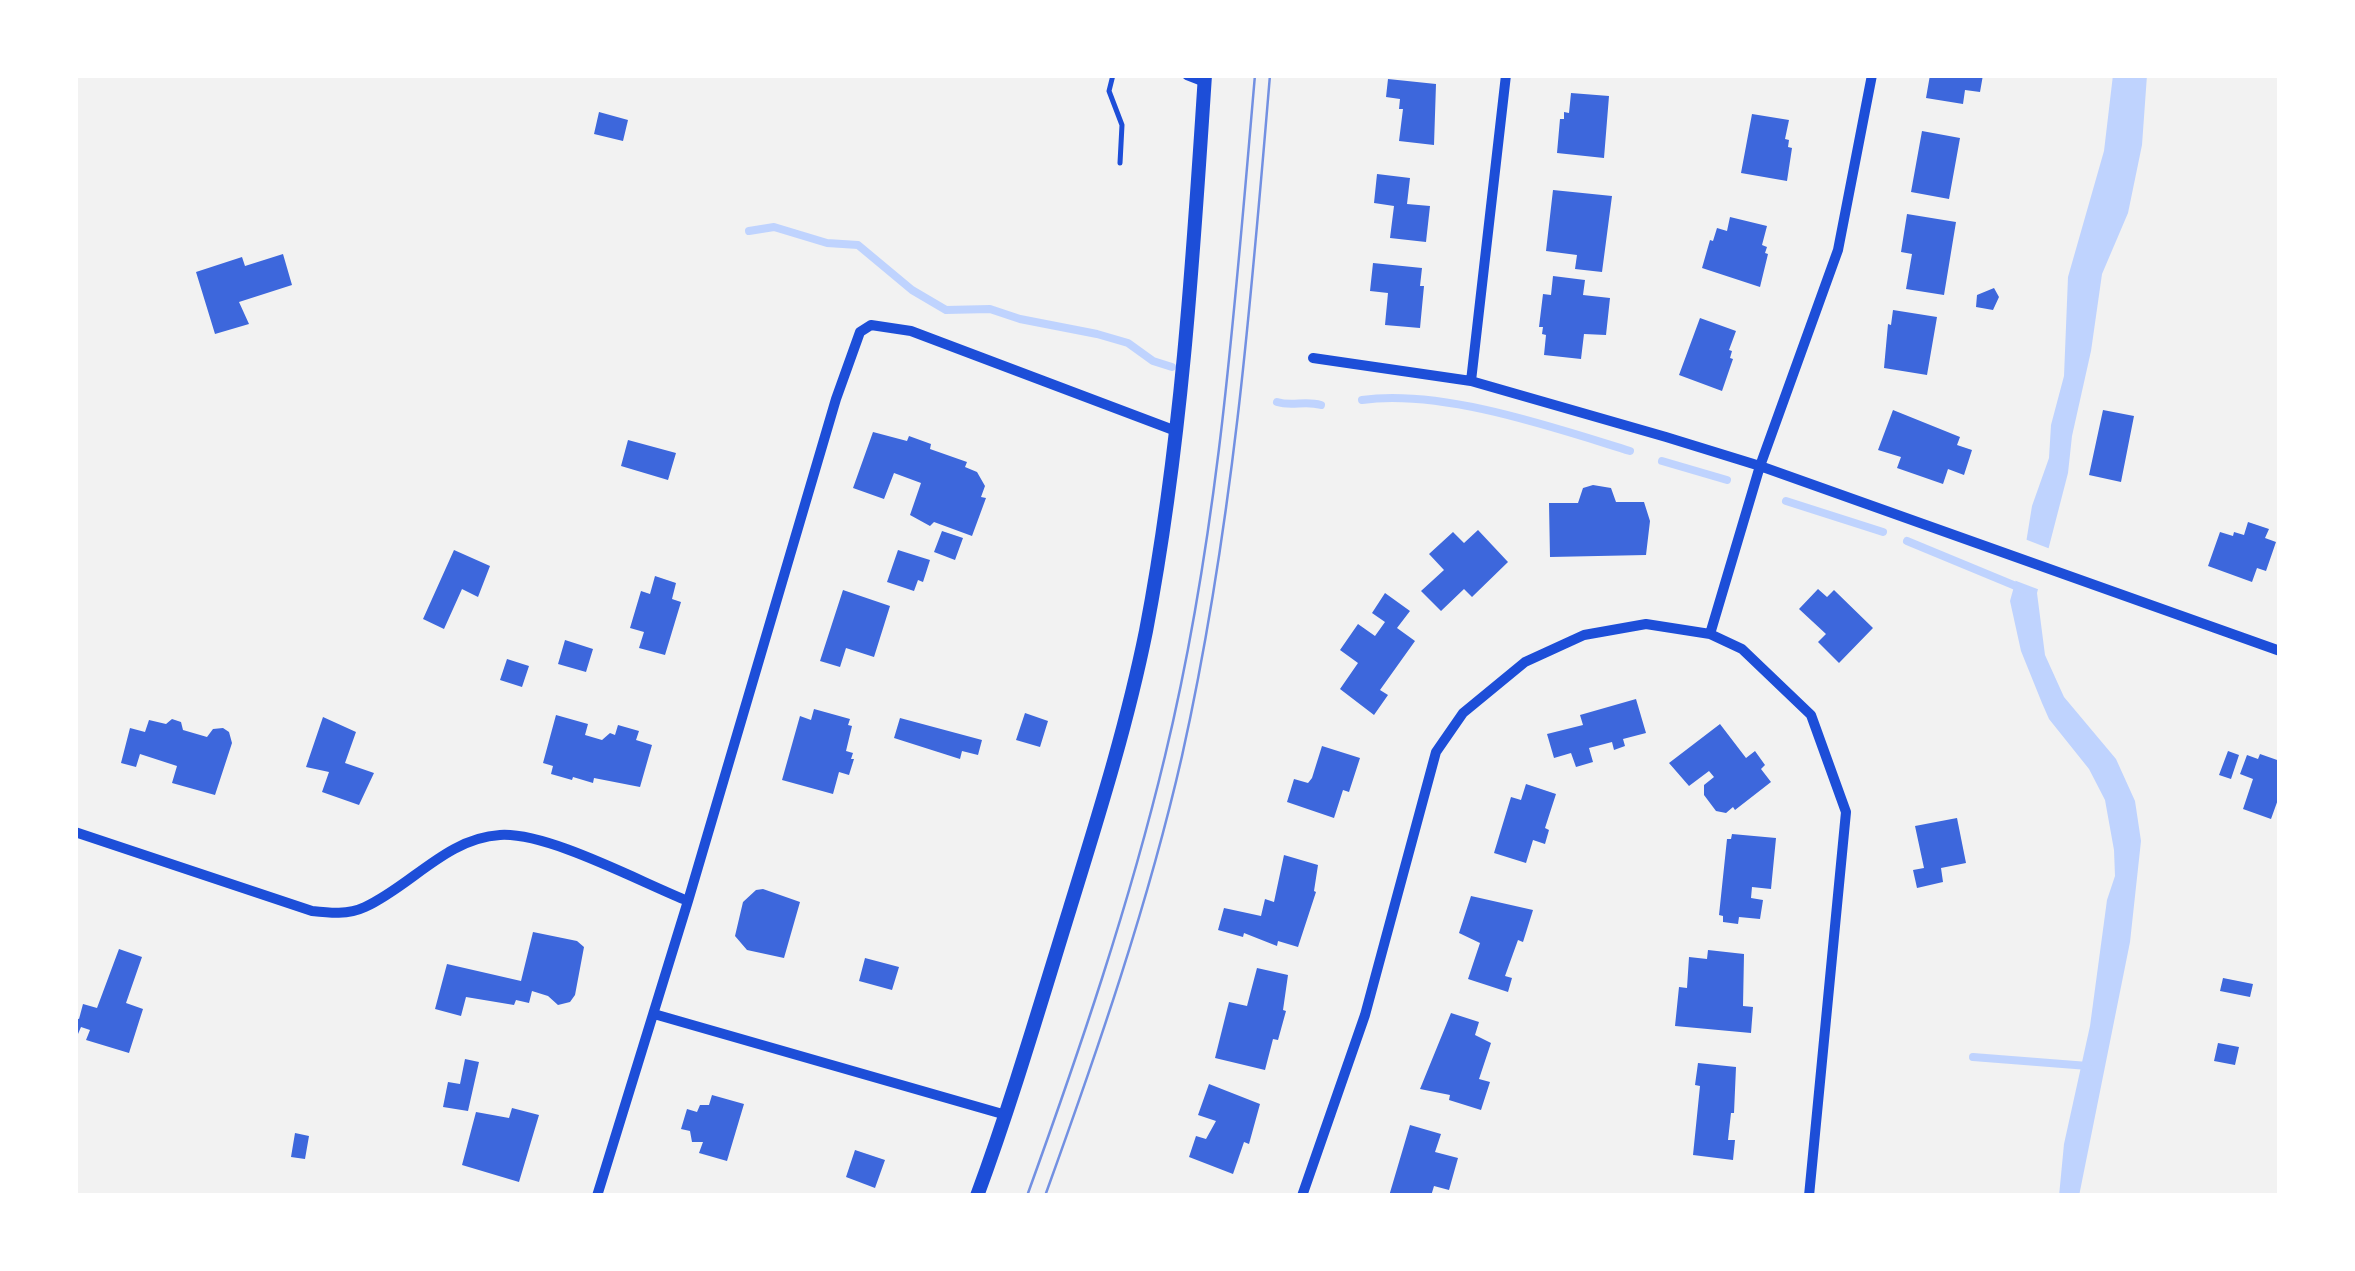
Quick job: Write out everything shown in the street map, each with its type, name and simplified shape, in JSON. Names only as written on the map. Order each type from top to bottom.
[{"type":"street","points":[[977,1196],[1006,1116],[1128,708],[1158,563],[1176,431],[1205,78],[1188,75]]},
{"type":"street","points":[[1471,381],[1506,75]]},
{"type":"street","points":[[1710,634],[1760,466],[1838,250],[1872,75]]},
{"type":"street","points":[[598,1196],[836,398],[863,328],[871,325],[911,331],[1176,431]]},
{"type":"street","points":[[1312,358],[1471,381],[1760,466],[2280,651]]},
{"type":"street","points":[[1302,1196],[1365,1014],[1436,752],[1463,713],[1525,662],[1584,635],[1646,624],[1710,634],[1742,649],[1811,715],[1846,812],[1809,1196]]},
{"type":"street","points":[[75,832],[312,911],[342,914],[365,907],[467,843],[499,835],[536,837],[688,901]]},
{"type":"street","points":[[654,1014],[1006,1116]]},
{"type":"path","points":[[1113,75],[1109,91],[1122,125],[1120,163]]},
{"type":"water","points":[[2113,75],[2147,75],[2142,145],[2128,213],[2102,274],[2068,473],[2037,593],[2045,655],[2064,697],[2116,759],[2135,801],[2141,841],[2130,942],[2079,1196],[2059,1196],[2064,1144],[2090,1026],[2107,900],[2115,876],[2114,850],[2105,800],[2089,769],[2049,719],[2021,651],[2010,601],[2032,506],[2049,458],[2051,425],[2064,376],[2068,277],[2104,151]]},
{"type":"pier","points":[[2022,538],[2053,550],[2040,590],[2011,579]]},
{"type":"building","points":[[1930,75],[1983,75],[1980,92],[1965,90],[1963,104],[1926,98]]},
{"type":"building","points":[[1388,79],[1436,84],[1434,145],[1399,141],[1403,109],[1399,109],[1400,99],[1386,97]]},
{"type":"building","points":[[1571,93],[1609,96],[1604,158],[1557,153],[1560,119],[1564,119],[1564,112],[1569,113]]},
{"type":"building","points":[[599,112],[628,120],[623,141],[594,134]]},
{"type":"building","points":[[1752,114],[1789,120],[1785,139],[1792,148],[1787,181],[1741,173]]},
{"type":"building","points":[[1922,131],[1960,138],[1949,199],[1911,192]]},
{"type":"building","points":[[1377,174],[1410,178],[1407,204],[1430,206],[1426,242],[1390,238],[1394,206],[1374,203]]},
{"type":"building","points":[[1553,190],[1612,196],[1602,272],[1575,269],[1577,255],[1546,251]]},
{"type":"building","points":[[1907,214],[1956,222],[1944,295],[1906,289],[1912,254],[1901,252]]},
{"type":"building","points":[[1730,217],[1767,226],[1762,245],[1767,247],[1768,254],[1760,287],[1702,268],[1710,240],[1713,241],[1717,228],[1727,231]]},
{"type":"building","points":[[283,254],[292,285],[239,302],[249,324],[215,334],[196,272],[242,257],[245,266]]},
{"type":"building","points":[[1373,263],[1422,268],[1420,328],[1385,325],[1388,293],[1370,291]]},
{"type":"building","points":[[1553,276],[1585,280],[1583,295],[1610,298],[1606,335],[1584,334],[1581,359],[1544,355],[1546,335],[1542,334],[1543,327],[1539,327],[1543,294],[1551,295]]},
{"type":"building","points":[[1994,288],[1999,297],[1993,310],[1976,307],[1977,295]]},
{"type":"building","points":[[1893,310],[1937,317],[1927,375],[1884,368]]},
{"type":"building","points":[[1700,318],[1736,331],[1729,350],[1733,359],[1722,391],[1679,375]]},
{"type":"building","points":[[1893,410],[1960,437],[1957,445],[1972,450],[1964,475],[1948,469],[1943,484],[1897,468],[1901,457],[1878,450]]},
{"type":"building","points":[[2103,410],[2134,416],[2121,482],[2089,475]]},
{"type":"building","points":[[873,432],[907,441],[909,436],[931,444],[930,449],[967,462],[965,467],[977,472],[985,486],[981,497],[986,498],[972,536],[934,522],[930,526],[910,515],[921,483],[894,473],[884,499],[853,488]]},
{"type":"building","points":[[628,440],[676,453],[668,480],[621,466]]},
{"type":"building","points":[[1583,488],[1611,488],[1616,502],[1644,502],[1650,521],[1646,555],[1550,557],[1549,503],[1578,503]]},
{"type":"building","points":[[2248,522],[2269,529],[2265,538],[2276,542],[2266,571],[2257,568],[2252,582],[2208,566],[2220,532],[2244,535]]},
{"type":"building","points":[[1478,530],[1508,562],[1472,597],[1464,589],[1441,611],[1421,591],[1444,570],[1429,554],[1453,532],[1464,543]]},
{"type":"building","points":[[942,531],[963,538],[955,560],[934,552]]},
{"type":"building","points":[[454,550],[490,566],[478,597],[462,589],[444,629],[423,619]]},
{"type":"building","points":[[898,550],[930,560],[923,582],[918,580],[914,591],[887,582]]},
{"type":"building","points":[[655,576],[676,583],[672,599],[681,602],[665,655],[639,648],[644,632],[630,628],[641,591],[650,594]]},
{"type":"building","points":[[1818,589],[1827,597],[1834,590],[1873,628],[1839,663],[1818,642],[1826,634],[1799,609]]},
{"type":"building","points":[[843,590],[890,606],[874,657],[846,648],[840,667],[820,661]]},
{"type":"building","points":[[1385,593],[1410,611],[1397,628],[1415,641],[1380,690],[1388,695],[1374,715],[1340,689],[1358,663],[1340,650],[1358,624],[1375,636],[1385,622],[1372,613]]},
{"type":"building","points":[[565,640],[593,649],[586,672],[558,664]]},
{"type":"building","points":[[507,659],[529,666],[522,687],[500,680]]},
{"type":"building","points":[[1636,699],[1646,733],[1623,739],[1625,746],[1614,750],[1612,742],[1589,748],[1593,762],[1576,767],[1571,753],[1554,758],[1547,734],[1583,725],[1580,715]]},
{"type":"building","points":[[814,709],[850,719],[848,725],[852,726],[846,751],[853,753],[854,759],[849,775],[839,772],[833,794],[782,780],[800,716],[811,720]]},
{"type":"building","points":[[1025,713],[1048,721],[1040,747],[1016,740]]},
{"type":"building","points":[[556,715],[588,724],[585,735],[602,740],[610,733],[615,735],[618,725],[639,731],[636,740],[652,745],[640,787],[551,774],[553,766],[543,763]]},
{"type":"building","points":[[323,717],[356,732],[345,763],[374,773],[359,805],[322,792],[329,772],[306,767]]},
{"type":"building","points":[[900,718],[982,740],[978,755],[962,751],[960,759],[894,738]]},
{"type":"building","points":[[172,719],[181,722],[183,730],[207,737],[213,729],[229,732],[232,743],[215,795],[172,783],[177,766],[140,754],[136,767],[121,763],[130,728],[145,732],[149,720],[166,724]]},
{"type":"building","points":[[1720,724],[1746,758],[1755,751],[1771,782],[1726,813],[1716,811],[1704,795],[1704,785],[1714,777],[1709,771],[1689,786],[1669,763]]},
{"type":"building","points":[[1322,746],[1360,758],[1349,792],[1343,790],[1334,818],[1287,802],[1294,779],[1308,783],[1312,778]]},
{"type":"building","points":[[2228,751],[2239,755],[2231,779],[2219,775]]},
{"type":"building","points":[[2260,754],[2280,761],[2280,794],[2271,819],[2243,809],[2253,779],[2240,774],[2247,755],[2258,759]]},
{"type":"building","points":[[1526,784],[1556,794],[1545,828],[1549,830],[1545,844],[1533,840],[1526,863],[1494,853],[1511,797],[1521,800]]},
{"type":"building","points":[[1957,818],[1966,863],[1941,868],[1943,882],[1917,888],[1913,870],[1924,868],[1915,826]]},
{"type":"building","points":[[1732,834],[1776,838],[1771,889],[1752,887],[1751,898],[1763,900],[1760,919],[1739,917],[1738,924],[1723,922],[1719,915],[1727,839]]},
{"type":"building","points":[[1284,855],[1318,865],[1316,892],[1298,947],[1278,941],[1277,946],[1244,933],[1243,937],[1218,930],[1224,908],[1261,916],[1265,899],[1274,902]]},
{"type":"building","points":[[763,889],[800,902],[784,958],[747,950],[735,936],[743,902]]},
{"type":"building","points":[[1471,896],[1533,910],[1523,942],[1518,940],[1505,976],[1512,978],[1508,992],[1468,979],[1480,943],[1459,933]]},
{"type":"building","points":[[533,932],[577,941],[584,947],[575,995],[570,1002],[558,1005],[548,996],[532,991],[529,1003],[516,1000],[514,1005],[466,997],[461,1016],[435,1009],[447,964],[521,981]]},
{"type":"building","points":[[119,949],[142,957],[126,1003],[143,1009],[129,1053],[86,1040],[90,1030],[81,1027],[75,1041],[75,1018],[79,1019],[83,1004],[97,1008]]},
{"type":"building","points":[[1708,950],[1744,954],[1743,1006],[1753,1007],[1751,1033],[1675,1026],[1679,987],[1687,988],[1689,957],[1707,959]]},
{"type":"building","points":[[865,958],[899,967],[892,990],[859,981]]},
{"type":"building","points":[[1257,968],[1288,975],[1283,1010],[1286,1011],[1265,1070],[1215,1058],[1229,1002],[1247,1006]]},
{"type":"building","points":[[2223,978],[2253,984],[2250,997],[2220,991]]},
{"type":"building","points":[[1451,1013],[1479,1022],[1475,1035],[1491,1043],[1479,1079],[1490,1082],[1481,1110],[1449,1100],[1450,1095],[1420,1089]]},
{"type":"building","points":[[2218,1043],[2239,1047],[2235,1065],[2214,1061]]},
{"type":"building","points":[[465,1059],[479,1062],[468,1111],[443,1107],[448,1082],[460,1084]]},
{"type":"building","points":[[1698,1063],[1736,1067],[1734,1113],[1728,1140],[1735,1140],[1733,1160],[1693,1155],[1700,1086],[1695,1085]]},
{"type":"building","points":[[1209,1084],[1260,1104],[1249,1144],[1244,1142],[1233,1174],[1189,1157],[1196,1136],[1206,1139],[1216,1121],[1198,1115]]},
{"type":"building","points":[[712,1095],[744,1104],[727,1161],[699,1153],[703,1142],[692,1142],[690,1131],[681,1129],[687,1109],[697,1112],[700,1105],[709,1105]]},
{"type":"building","points":[[512,1108],[539,1115],[519,1182],[462,1165],[476,1112],[509,1118]]},
{"type":"building","points":[[1410,1125],[1441,1134],[1435,1152],[1458,1158],[1449,1190],[1434,1186],[1431,1196],[1389,1196]]},
{"type":"building","points":[[295,1133],[309,1136],[305,1159],[291,1157]]},
{"type":"building","points":[[855,1150],[885,1160],[875,1188],[846,1177]]},
{"type":"waterway","points":[[749,231],[774,227],[827,243],[858,245],[912,290],[946,310],[990,309],[1097,334],[1128,343],[1153,361],[1172,367]]},
{"type":"waterway","points":[[1362,400],[1393,398],[1461,405],[1532,421],[1630,451]]},
{"type":"waterway","points":[[1277,402],[1321,405]]},
{"type":"waterway","points":[[1662,461],[1727,480]]},
{"type":"waterway","points":[[1786,501],[1883,532]]},
{"type":"waterway","points":[[1907,541],[2023,589]]},
{"type":"waterway","points":[[1973,1057],[2088,1066]]},
{"type":"tram line","points":[[1027,1196],[1119,923],[1151,812],[1184,672],[1223,417],[1255,75]]},
{"type":"tram line","points":[[1045,1196],[1137,923],[1182,756],[1199,672],[1238,417],[1270,75]]}]
